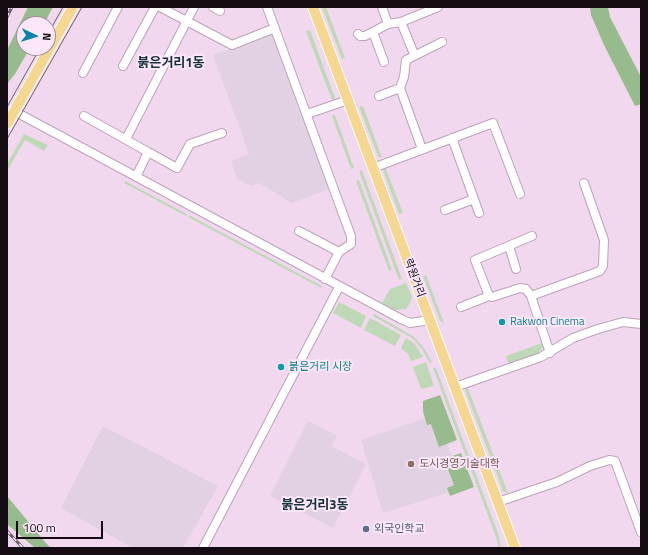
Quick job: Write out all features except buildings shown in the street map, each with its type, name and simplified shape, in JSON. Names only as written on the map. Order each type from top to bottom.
[{"type":"main road","points":[[7,124],[72,7]]},
{"type":"main road","name":"락원거리","points":[[313,7],[513,545]]},
{"type":"street","points":[[83,73],[118,7]]},
{"type":"street","points":[[123,66],[155,7]]},
{"type":"street","points":[[160,7],[232,45],[275,28]]},
{"type":"street","points":[[126,139],[194,7]]},
{"type":"street","points":[[267,7],[351,236],[351,244],[339,252],[325,279]]},
{"type":"street","points":[[382,7],[388,24]]},
{"type":"street","points":[[358,34],[360,36],[365,36],[388,24],[401,22],[438,7]]},
{"type":"street","points":[[401,22],[414,54]]},
{"type":"street","points":[[373,32],[384,62]]},
{"type":"street","points":[[422,149],[400,88],[404,77],[406,60],[414,54],[442,42]]},
{"type":"street","points":[[379,96],[400,88]]},
{"type":"street","points":[[306,114],[348,100]]},
{"type":"street","points":[[14,111],[339,287],[410,323],[430,320]]},
{"type":"street","points":[[84,116],[177,168],[190,144],[222,133]]},
{"type":"street","points":[[373,168],[493,123],[520,194]]},
{"type":"street","points":[[452,138],[479,213]]},
{"type":"street","points":[[136,177],[148,152]]},
{"type":"street","points":[[531,296],[600,271],[603,266],[604,240],[584,183]]},
{"type":"street","points":[[445,210],[474,199]]},
{"type":"street","points":[[299,231],[339,252]]},
{"type":"street","points":[[489,296],[475,260],[532,236]]},
{"type":"street","points":[[509,246],[516,269]]},
{"type":"street","points":[[203,548],[339,287]]},
{"type":"street","points":[[461,307],[489,296],[492,297],[520,288],[526,289],[531,296],[550,353]]},
{"type":"street","points":[[455,387],[550,353],[558,345],[612,324],[623,322],[641,324]]},
{"type":"street","points":[[498,502],[557,482],[590,466],[609,460],[614,461],[641,532]]},
{"type":"shaded area","points":[[275,33],[332,188],[292,203],[259,183],[251,186],[237,179],[231,161],[249,154],[213,55]]},
{"type":"shaded area","name":"도시경영기술대학","points":[[437,414],[463,488],[383,513],[361,440]]},
{"type":"shaded area","points":[[308,421],[337,436],[332,446],[366,464],[333,528],[270,496]]},
{"type":"shaded area","points":[[103,426],[218,486],[183,548],[133,548],[61,508]]},
{"type":"green space","points":[[28,7],[53,7],[48,16],[24,16]]},
{"type":"green space","points":[[322,7],[326,7],[345,58],[342,59]]},
{"type":"green space","points":[[590,7],[608,7],[610,17],[641,77],[641,104],[635,106],[604,45],[591,15]]},
{"type":"green space","points":[[310,30],[336,101],[333,103],[306,31]]},
{"type":"green space","points":[[16,32],[16,56],[25,56],[7,84],[7,50]]},
{"type":"green space","points":[[363,106],[382,158],[378,156],[359,107]]},
{"type":"green space","points":[[335,115],[354,168],[351,169],[332,116]]},
{"type":"green space","points":[[24,134],[48,145],[44,151],[25,140],[7,171],[7,164]]},
{"type":"green space","points":[[384,164],[403,213],[399,214],[383,170]]},
{"type":"green space","points":[[362,170],[402,279],[399,280],[359,171]]},
{"type":"green space","points":[[359,180],[392,270],[389,271],[356,181]]},
{"type":"green space","points":[[125,181],[187,214],[186,216],[124,183]]},
{"type":"green space","points":[[189,215],[322,286],[321,288],[188,217]]},
{"type":"green space","points":[[426,275],[444,323],[440,321],[423,276]]},
{"type":"green space","points":[[406,283],[412,297],[406,309],[395,310],[382,303],[390,289]]},
{"type":"green space","points":[[339,302],[366,316],[361,328],[333,313]]},
{"type":"green space","points":[[374,314],[413,336],[424,348],[432,362],[430,363],[422,349],[412,338],[373,316]]},
{"type":"green space","points":[[370,318],[401,335],[395,346],[364,330]]},
{"type":"green space","points":[[406,338],[414,343],[423,357],[411,361],[408,354],[401,348]]},
{"type":"green space","points":[[542,343],[543,347],[538,354],[509,365],[506,356]]},
{"type":"green space","points":[[426,362],[434,386],[421,389],[413,367]]},
{"type":"green space","points":[[433,368],[436,368],[499,536],[501,548],[499,548]]},
{"type":"green space","points":[[467,386],[508,493],[503,491],[465,390]]},
{"type":"green space","points":[[440,395],[457,440],[439,447],[431,424],[427,425],[423,411],[423,401]]},
{"type":"green space","points":[[461,453],[474,487],[450,496],[447,488],[454,485],[444,459]]},
{"type":"green space","points":[[7,496],[51,548],[35,548],[7,524]]},
{"type":"tram line","points":[[56,20],[63,7]]},
{"type":"tram line","points":[[7,139],[82,7]]},
{"type":"tram line","points":[[7,107],[36,56]]},
{"type":"railway","points":[[7,17],[12,7]]},
{"type":"railway","points":[[7,531],[23,548]]},
{"type":"place","name":"Rakwon Cinema","points":[[502,322]]},
{"type":"place","name":"붉은거리 시장","points":[[281,367]]},
{"type":"place","name":"도시경영기술대학","points":[[411,464]]},
{"type":"place","name":"외국인학교","points":[[366,529]]},
{"type":"district","name":"붉은거리1동","points":[[171,64]]},
{"type":"district","name":"붉은거리3동","points":[[315,506]]}]
